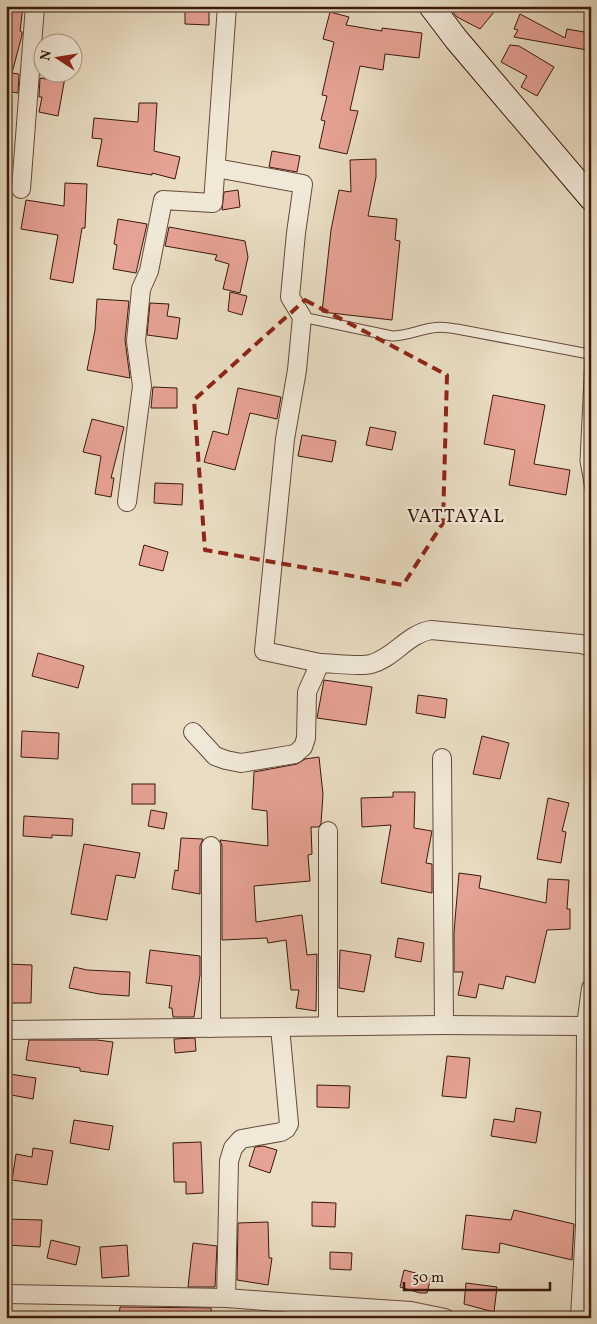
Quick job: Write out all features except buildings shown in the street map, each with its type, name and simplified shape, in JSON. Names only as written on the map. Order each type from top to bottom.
[{"type":"street","points":[[22,189],[35,6]]},
{"type":"street","points":[[126,502],[142,386],[136,341],[140,289],[149,271],[163,200],[213,203],[227,6]]},
{"type":"street","points":[[431,6],[456,39],[591,198]]},
{"type":"street","points":[[216,168],[303,184],[290,297],[302,318],[297,370],[285,439],[264,651],[320,663],[370,664],[387,656],[420,632],[431,630],[581,644],[591,647]]},
{"type":"street","points":[[193,732],[215,756],[226,760],[241,763],[295,754],[303,747],[306,738],[307,692],[320,663]]},
{"type":"street","points":[[442,758],[444,1025]]},
{"type":"street","points":[[328,831],[328,1026]]},
{"type":"street","points":[[211,846],[211,1028]]},
{"type":"street","points":[[580,1318],[588,1227],[586,1026],[591,988]]},
{"type":"street","points":[[6,1030],[444,1025],[586,1026]]},
{"type":"street","points":[[226,1298],[229,1161],[233,1148],[241,1139],[282,1132],[289,1124],[280,1027]]},
{"type":"street","points":[[6,1294],[226,1298],[305,1311],[411,1311],[445,1318]]},
{"type":"lane","points":[[302,318],[392,336],[402,336],[431,328],[457,329],[590,354]]},
{"type":"lane","points":[[591,337],[585,461],[591,494]]},
{"type":"highlighted area","points":[[305,300],[447,375],[443,523],[403,585],[205,550],[194,400]]},
{"type":"district","name":"VATTAYAL","points":[[456,517]]}]
